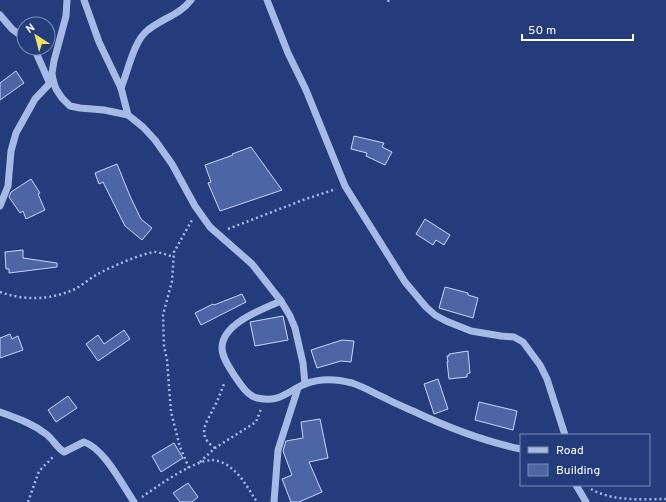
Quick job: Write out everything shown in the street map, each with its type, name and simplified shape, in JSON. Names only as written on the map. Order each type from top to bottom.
[{"type":"street","points":[[0,206],[8,186],[11,151],[16,134],[35,100],[51,82],[54,61],[66,16],[67,0]]},
{"type":"street","points":[[84,0],[99,42],[121,88],[128,115]]},
{"type":"street","points":[[121,88],[141,36],[148,29],[179,11],[191,0]]},
{"type":"street","points":[[266,0],[288,53],[306,90],[345,186],[396,270],[415,295],[435,315],[456,326],[471,331],[514,337],[523,342],[540,365],[547,379],[565,434]]},
{"type":"street","points":[[0,15],[16,33]]},
{"type":"street","points":[[38,56],[51,82],[62,98],[70,106],[104,110],[128,115],[143,127],[155,140],[172,164],[198,210],[216,233],[238,250],[252,264],[281,301],[290,316],[295,328],[304,363],[301,386],[278,450],[274,502]]},
{"type":"street","points":[[281,301],[242,320],[226,335],[222,348],[224,358],[231,370],[247,392],[255,398],[272,400],[301,386],[330,379],[354,384],[470,436],[520,449]]},
{"type":"street","points":[[0,412],[32,425],[47,435],[60,450],[64,452],[84,442],[88,444],[104,457],[133,500]]},
{"type":"street","points":[[577,486],[586,502]]},
{"type":"path","points":[[388,0],[390,4]]},
{"type":"path","points":[[216,233],[303,200],[345,186]]},
{"type":"path","points":[[189,468],[180,447],[171,412],[167,360],[164,346],[163,315],[172,282],[174,252],[198,210]]},
{"type":"path","points":[[0,292],[38,299],[59,295],[76,288],[98,274],[148,253],[160,253],[173,257]]},
{"type":"path","points":[[215,448],[206,440],[204,433],[205,427],[231,370]]},
{"type":"path","points":[[199,463],[215,448],[256,422],[261,409],[262,399]]},
{"type":"path","points":[[28,502],[39,471],[60,450]]},
{"type":"path","points":[[133,500],[189,468],[199,463],[212,460],[227,464],[233,468],[257,502]]},
{"type":"path","points":[[588,488],[601,495],[612,498],[666,499]]},
{"type":"building","points":[[16,71],[24,83],[0,100],[0,83]]},
{"type":"building","points":[[354,136],[384,143],[382,147],[392,152],[385,165],[366,156],[367,153],[351,149]]},
{"type":"building","points":[[251,147],[282,190],[220,211],[208,183],[211,182],[205,165]]},
{"type":"building","points":[[117,164],[141,219],[152,228],[142,240],[125,226],[103,182],[99,184],[95,173]]},
{"type":"building","points":[[31,179],[40,193],[38,194],[45,210],[26,219],[23,211],[20,213],[9,197],[11,192]]},
{"type":"building","points":[[425,219],[450,235],[444,245],[436,240],[433,245],[416,234]]},
{"type":"building","points":[[23,250],[23,258],[57,263],[57,267],[9,273],[9,269],[6,269],[5,252]]},
{"type":"building","points":[[445,287],[468,293],[468,295],[478,298],[473,318],[439,308]]},
{"type":"building","points":[[242,294],[246,302],[201,325],[195,313],[213,304],[214,305]]},
{"type":"building","points":[[283,316],[288,340],[255,346],[250,322]]},
{"type":"building","points":[[124,330],[130,339],[98,361],[86,344],[98,335],[104,344]]},
{"type":"building","points":[[10,334],[12,339],[18,336],[23,350],[0,358],[0,338]]},
{"type":"building","points":[[342,340],[354,341],[351,362],[341,361],[317,368],[311,350]]},
{"type":"building","points":[[468,351],[470,373],[467,374],[467,377],[449,379],[447,356],[449,356],[449,354]]},
{"type":"building","points":[[438,379],[448,409],[434,414],[424,384]]},
{"type":"building","points":[[68,396],[77,408],[56,422],[48,410]]},
{"type":"building","points":[[479,402],[517,411],[513,430],[475,420]]},
{"type":"building","points":[[320,419],[328,458],[309,462],[322,492],[299,502],[291,502],[282,479],[292,475],[283,451],[286,441],[303,438],[301,422]]},
{"type":"building","points":[[174,443],[183,458],[161,472],[152,456]]},
{"type":"building","points":[[188,483],[198,497],[192,502],[180,502],[173,493]]}]
